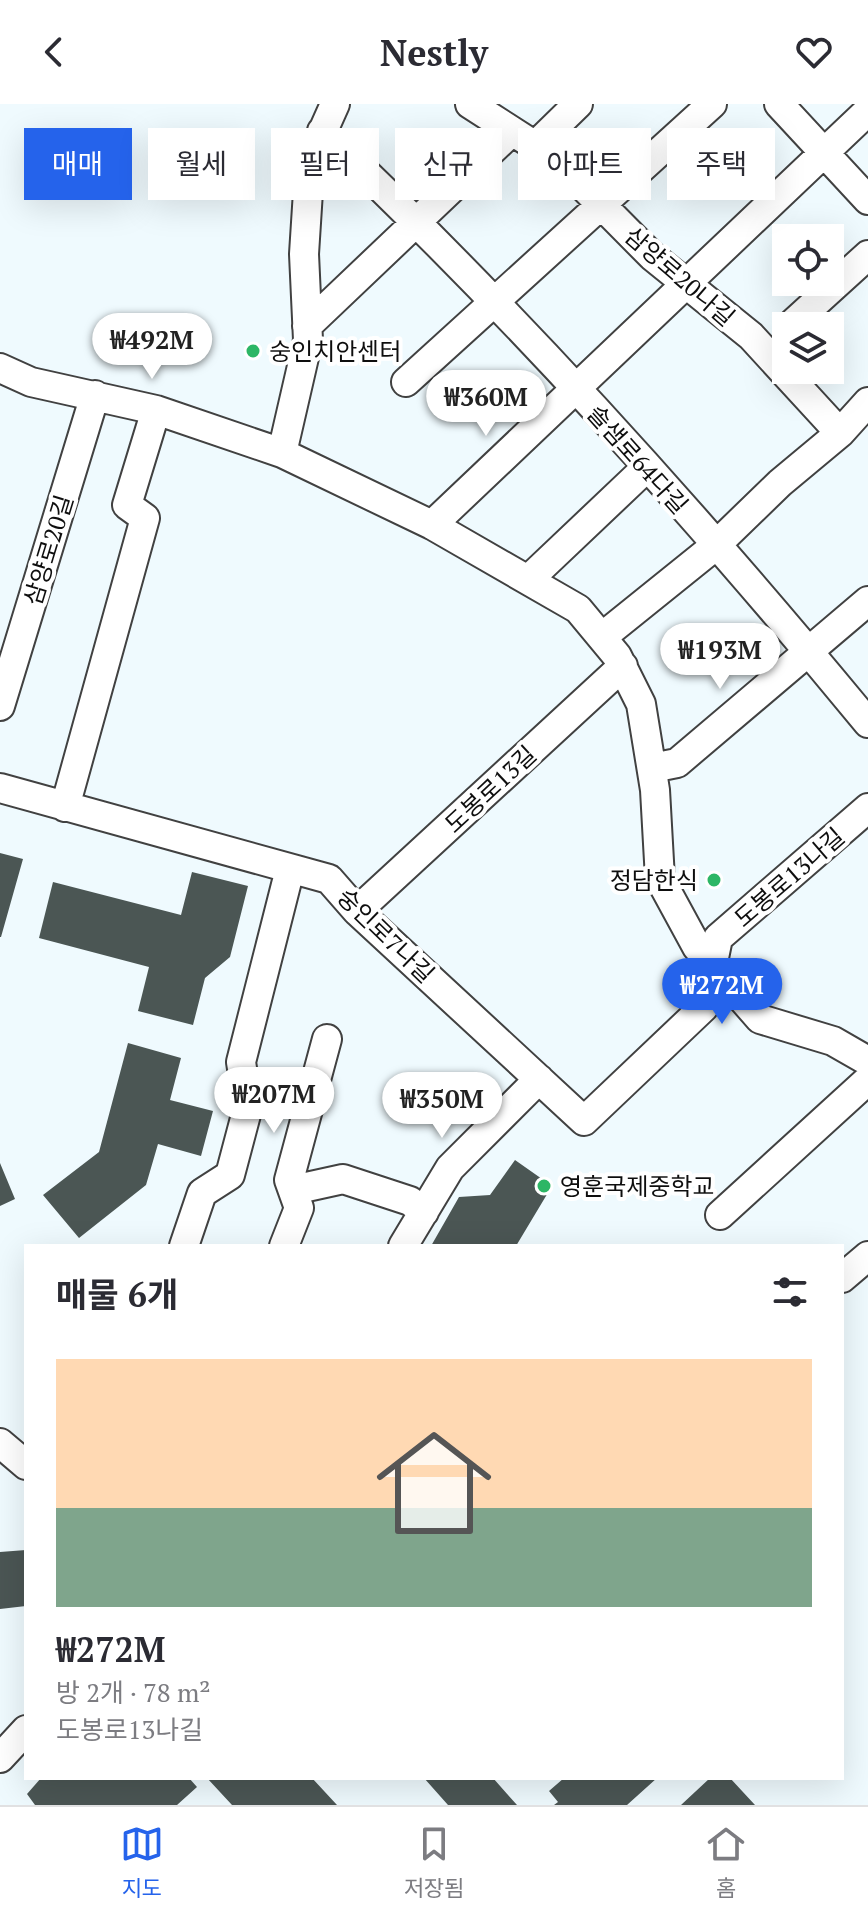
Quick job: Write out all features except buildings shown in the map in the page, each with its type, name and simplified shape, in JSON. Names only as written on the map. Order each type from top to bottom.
[{"type":"street","points":[[323,128],[335,104]]},
{"type":"street","name":"삼양로20나길","points":[[470,104],[518,137]]},
{"type":"street","points":[[541,128],[578,104]]},
{"type":"street","points":[[406,382],[712,104]]},
{"type":"street","points":[[779,104],[868,200]]},
{"type":"street","points":[[432,525],[868,111]]},
{"type":"street","points":[[307,326],[419,223],[518,144]]},
{"type":"street","name":"솔샘로64다길","points":[[379,185],[419,223],[575,389],[808,650],[868,723]]},
{"type":"street","points":[[282,453],[308,340],[304,254],[307,200]]},
{"type":"street","name":"삼양로20나길","points":[[595,200],[685,284],[764,351],[840,433]]},
{"type":"street","points":[[806,312],[868,255]]},
{"type":"street","points":[[764,351],[772,343]]},
{"type":"street","points":[[0,368],[31,382],[156,410],[282,453],[432,525],[578,609],[623,666],[641,704],[652,768],[660,879],[697,947],[760,1019],[833,1041],[868,1061]]},
{"type":"street","name":"삼양로20길","points":[[0,706],[95,395]]},
{"type":"street","points":[[602,637],[715,546],[780,483],[840,433],[868,402]]},
{"type":"street","points":[[65,807],[145,518],[127,505],[156,410]]},
{"type":"street","points":[[529,579],[646,468]]},
{"type":"street","points":[[652,768],[677,763],[868,601]]},
{"type":"street","name":"도봉로13길","points":[[357,911],[623,666]]},
{"type":"street","name":"숭인로7나길","points":[[0,788],[329,879],[357,911],[539,1079]]},
{"type":"street","name":"도봉로13나길","points":[[539,1079],[584,1121],[704,1007],[718,938],[868,808]]},
{"type":"street","points":[[185,1244],[202,1193],[230,1175],[248,1107],[241,1062],[290,869]]},
{"type":"street","points":[[285,1244],[299,1208],[289,1180],[327,1039]]},
{"type":"street","points":[[404,1244],[450,1168],[539,1079]]},
{"type":"street","points":[[720,1215],[868,1080]]},
{"type":"street","points":[[293,1190],[343,1179],[410,1201],[424,1212]]},
{"type":"street","points":[[844,1276],[868,1256]]},
{"type":"street","points":[[0,1443],[24,1463]]},
{"type":"street","points":[[0,1758],[24,1732]]},
{"type":"place","name":"숭인치안센터","points":[[253,351]]},
{"type":"place","name":"정담한식","points":[[714,880]]},
{"type":"place","name":"영훈국제중학교","points":[[544,1186]]}]
